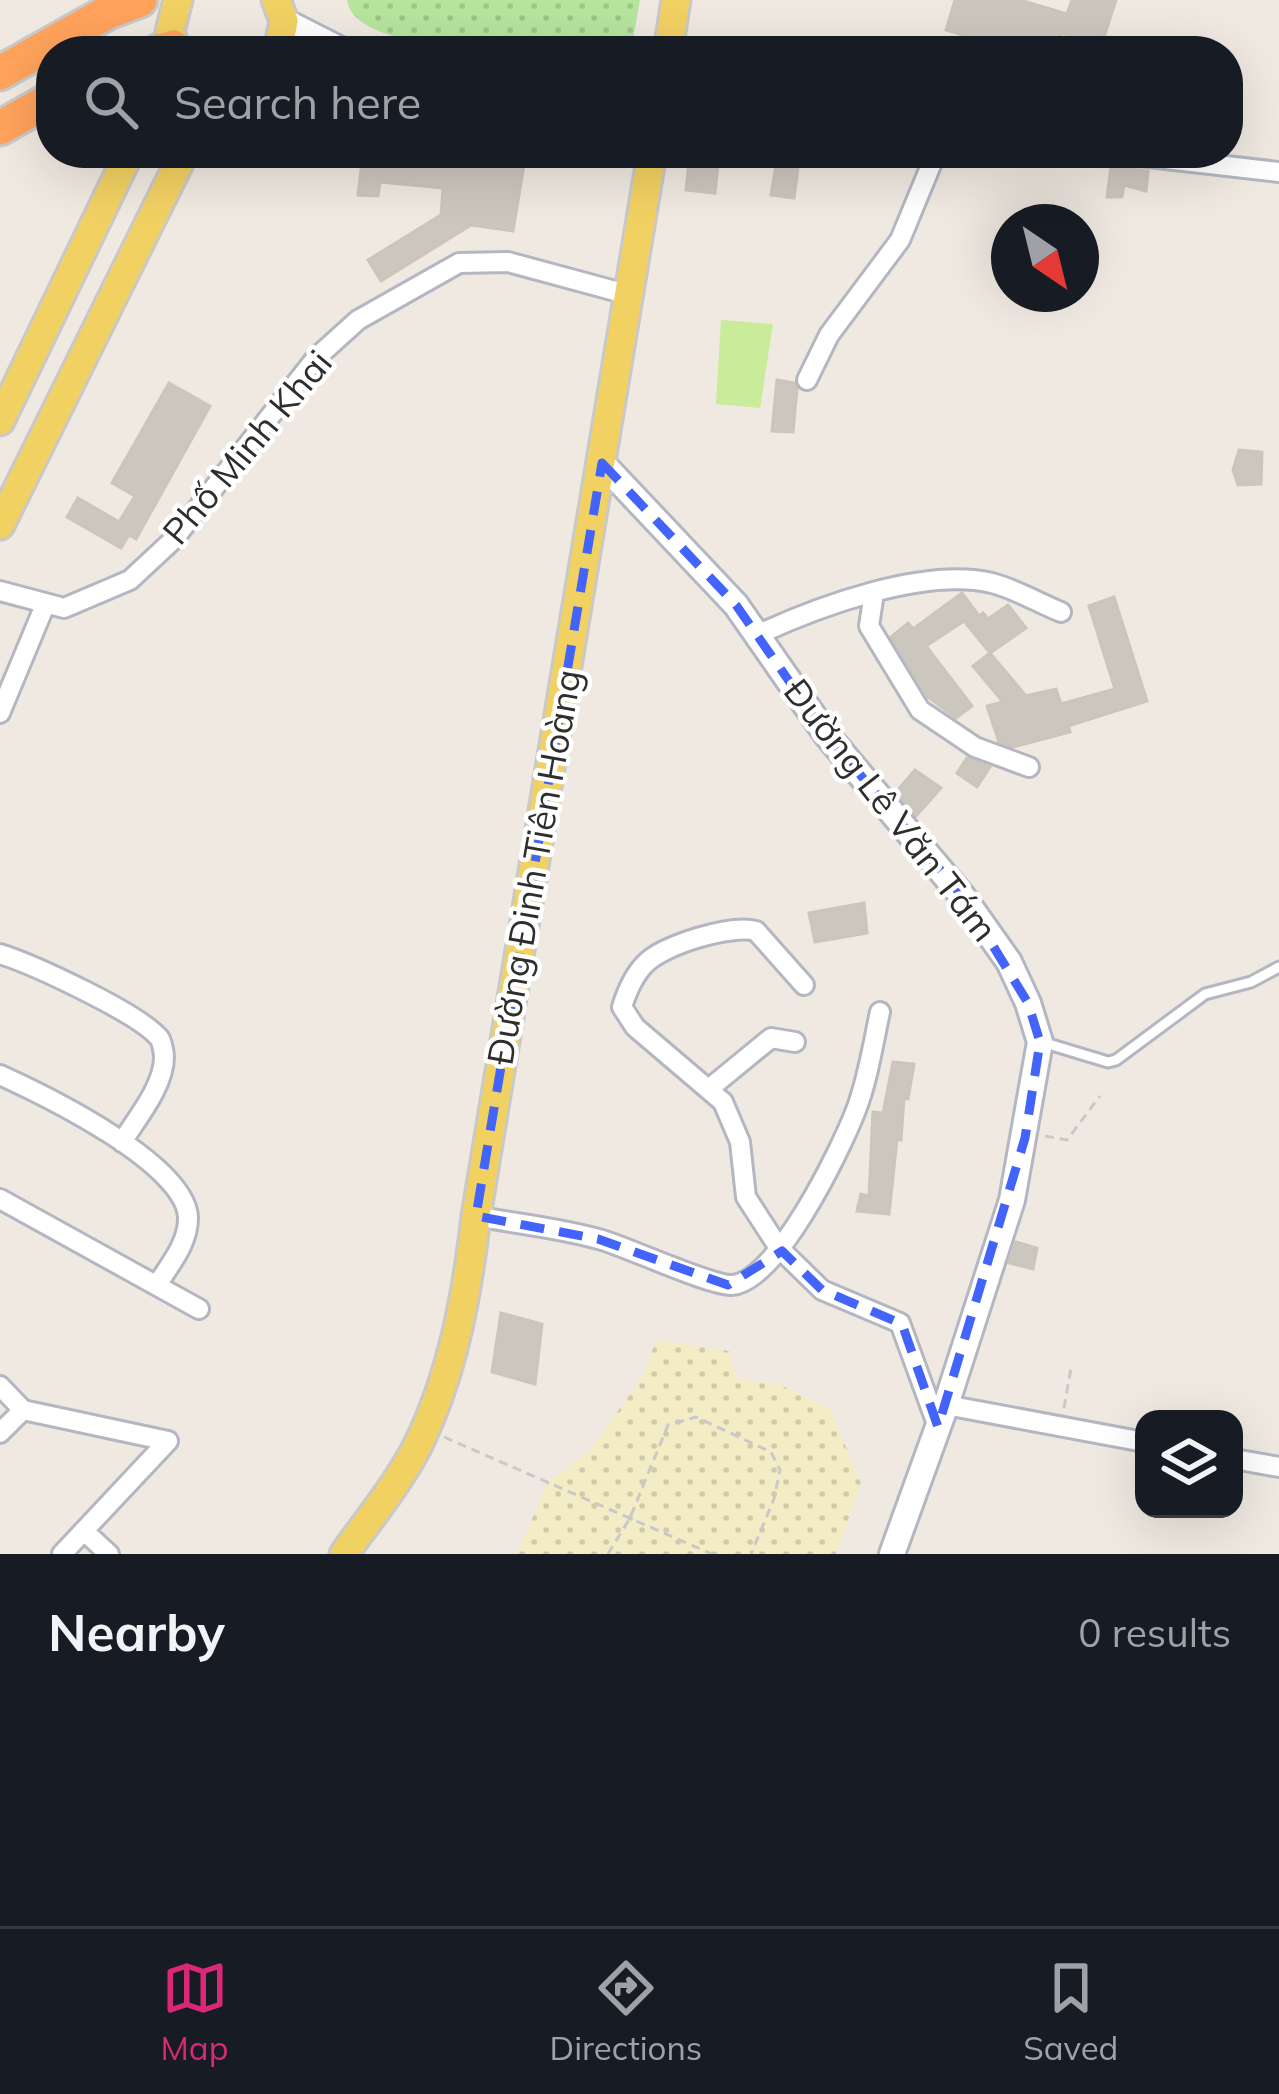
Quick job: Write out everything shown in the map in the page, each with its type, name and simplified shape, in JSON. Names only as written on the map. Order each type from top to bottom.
[{"type":"highway","points":[[66,36],[140,0]]},
{"type":"highway","points":[[0,73],[36,53]]},
{"type":"highway","points":[[0,128],[36,108]]},
{"type":"main road","points":[[170,36],[178,0]]},
{"type":"main road","points":[[670,36],[676,0]]},
{"type":"main road","points":[[0,422],[122,168]]},
{"type":"main road","points":[[0,525],[177,168]]},
{"type":"main road","name":"Đường Đinh Tiên Hoàng","points":[[344,1554],[392,1488],[425,1428],[467,1299],[476,1216],[650,168]]},
{"type":"street","points":[[282,8],[322,36]]},
{"type":"street","points":[[807,380],[829,335],[900,240],[930,168]]},
{"type":"street","points":[[1243,168],[1279,172]]},
{"type":"street","name":"Phố Minh Khai","points":[[45,605],[64,608],[130,580],[173,540],[316,358],[358,320],[459,262],[508,262],[630,296]]},
{"type":"street","name":"Đường Lê Văn Tám","points":[[602,463],[736,605],[826,734],[964,897],[1009,962],[1040,1042],[1012,1200],[892,1554]]},
{"type":"street","points":[[757,635],[842,598],[946,582],[990,582],[1061,612]]},
{"type":"street","points":[[0,591],[45,605],[0,712]]},
{"type":"street","points":[[874,593],[869,626],[920,710],[975,747],[1029,767]]},
{"type":"street","points":[[804,985],[752,928],[731,929],[658,953],[627,989],[622,1007],[635,1027],[723,1102],[740,1142],[746,1197],[779,1248],[815,1286],[900,1323],[942,1416],[1135,1440]]},
{"type":"street","points":[[0,954],[126,1016],[160,1039],[165,1053],[162,1070],[122,1142]]},
{"type":"street","points":[[476,1216],[598,1239],[728,1285],[742,1282],[779,1248],[829,1168],[858,1106],[880,1012]]},
{"type":"street","points":[[710,1088],[771,1038],[795,1042]]},
{"type":"street","points":[[0,1075],[74,1109],[170,1183],[188,1217],[184,1241],[157,1285]]},
{"type":"street","points":[[0,1199],[200,1309]]},
{"type":"street","points":[[0,1386],[23,1410],[168,1441],[62,1554]]},
{"type":"street","points":[[0,1433],[23,1410]]},
{"type":"street","points":[[1243,1461],[1279,1467]]},
{"type":"street","points":[[84,1531],[105,1550]]},
{"type":"lane","points":[[1040,1042],[1108,1062],[1116,1060],[1205,994],[1251,982],[1279,967]]},
{"type":"path","points":[[1026,1131],[1067,1140],[1100,1096]]},
{"type":"path","points":[[1060,1428],[1071,1368]]},
{"type":"path","points":[[608,1554],[630,1518],[668,1425],[696,1417],[771,1452],[780,1470],[751,1554]]},
{"type":"path","points":[[425,1428],[712,1554]]},
{"type":"highlighted area","points":[[602,463],[736,605],[826,734],[963,897],[1028,1003],[1040,1042],[1025,1138],[938,1427],[902,1324],[822,1290],[782,1251],[728,1285],[598,1239],[476,1216]]},
{"type":"green space","points":[[347,0],[640,0],[634,36],[392,36],[360,20]]},
{"type":"green space","points":[[721,320],[773,324],[760,408],[716,404]]},
{"type":"sand","points":[[656,1340],[729,1351],[736,1378],[781,1385],[830,1409],[861,1483],[836,1554],[517,1554],[548,1482],[589,1451],[643,1376]]},
{"type":"building","points":[[955,0],[1020,0],[1067,14],[1072,0],[1116,0],[1104,36],[966,36],[946,30]]},
{"type":"building","points":[[361,168],[524,168],[513,231],[471,225],[381,281],[368,260],[441,215],[443,188],[380,182],[378,196],[358,195]]},
{"type":"building","points":[[688,168],[718,168],[715,193],[686,190]]},
{"type":"building","points":[[776,168],[798,168],[794,198],[771,195]]},
{"type":"building","points":[[1111,168],[1148,171],[1146,191],[1124,185],[1122,197],[1107,197]]},
{"type":"building","points":[[777,380],[794,383],[797,389],[793,432],[772,431]]},
{"type":"building","points":[[169,383],[210,406],[136,539],[129,535],[121,548],[67,517],[78,498],[119,522],[135,496],[112,483]]},
{"type":"building","points":[[1239,450],[1262,452],[1261,484],[1238,485],[1233,470]]},
{"type":"building","points":[[962,593],[979,616],[983,613],[988,619],[1008,605],[1026,628],[990,653],[964,621],[926,646],[972,706],[956,718],[928,697],[891,637],[908,623],[913,629]]},
{"type":"building","points":[[1114,597],[1147,701],[1068,726],[1070,732],[1013,747],[999,742],[987,706],[1003,702],[973,666],[990,653],[1026,696],[1056,689],[1061,704],[1115,689],[1089,606]]},
{"type":"building","points":[[967,758],[990,767],[977,787],[957,773]]},
{"type":"building","points":[[915,770],[941,788],[916,816],[896,792]]},
{"type":"building","points":[[864,903],[867,933],[815,942],[809,913]]},
{"type":"building","points":[[893,1062],[914,1064],[908,1099],[904,1098],[901,1140],[897,1140],[889,1214],[857,1211],[861,1194],[869,1196],[873,1112],[883,1113]]},
{"type":"building","points":[[1016,1242],[1037,1248],[1033,1269],[1009,1263]]},
{"type":"building","points":[[501,1313],[542,1324],[535,1384],[492,1372]]}]
